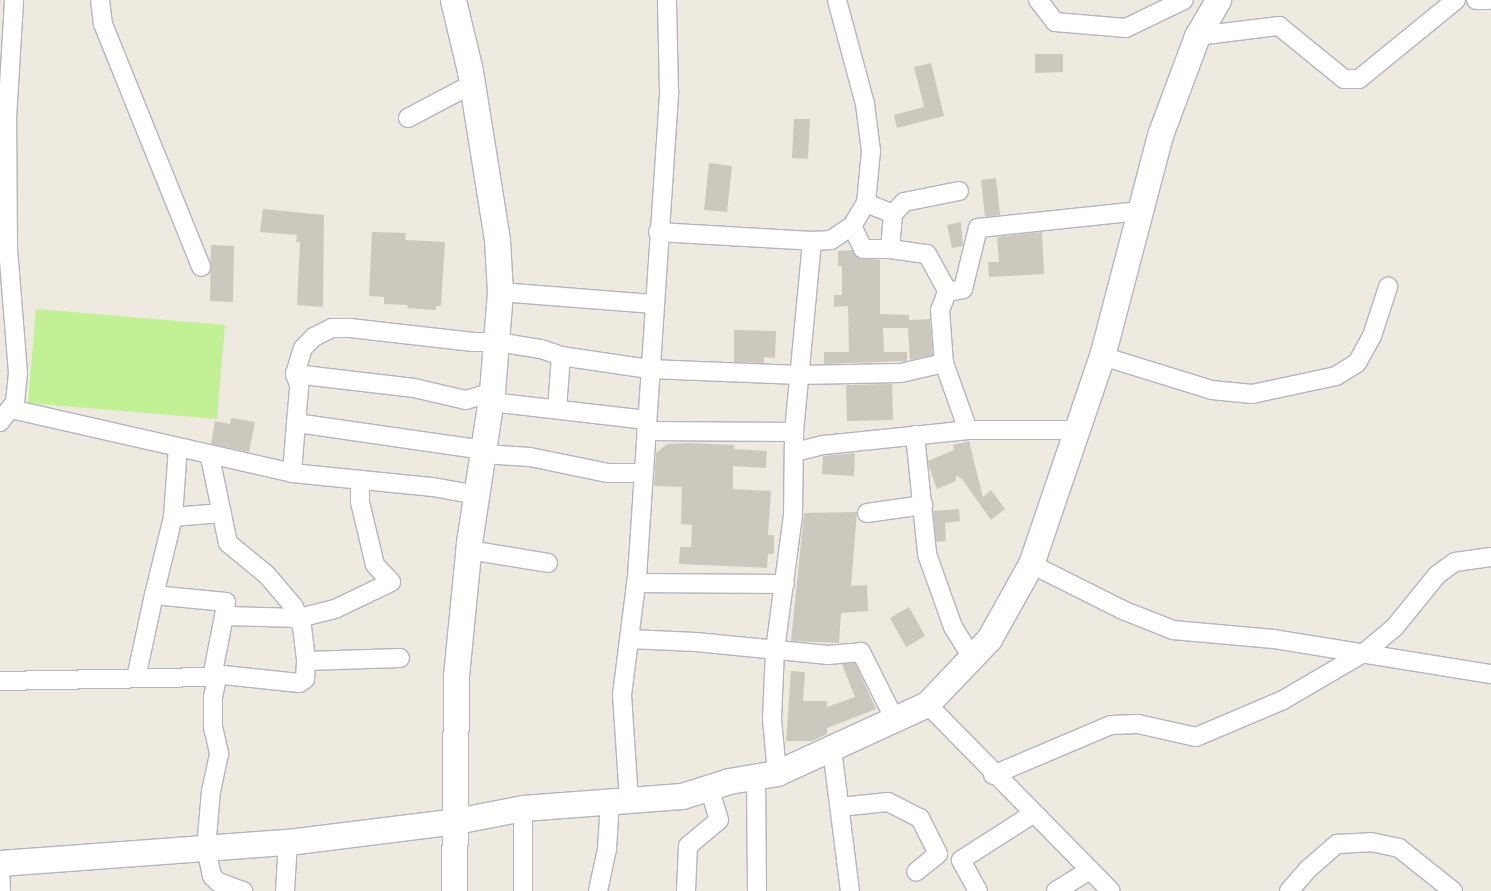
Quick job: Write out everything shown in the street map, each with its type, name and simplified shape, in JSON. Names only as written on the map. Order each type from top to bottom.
[{"type":"street","points":[[14,0],[7,119],[4,250],[18,373],[6,415],[178,447],[210,456],[292,473],[477,495]]},
{"type":"street","points":[[100,0],[103,24],[201,267]]},
{"type":"street","points":[[598,891],[619,800],[622,695],[636,583],[658,232],[669,91],[667,0]]},
{"type":"street","points":[[658,232],[812,241],[831,240],[852,226],[866,203],[871,151],[865,104],[837,0]]},
{"type":"street","points":[[1038,0],[1055,22],[1126,28],[1184,0]]},
{"type":"street","points":[[1,891],[0,863],[288,842],[456,821],[523,808],[682,796],[709,787],[767,775],[832,749],[927,704],[989,639],[1031,564],[1102,356],[1160,135],[1197,36],[1218,0]]},
{"type":"street","points":[[1197,36],[1279,26],[1344,79],[1359,79],[1456,0]]},
{"type":"street","points":[[1476,0],[1489,0]]},
{"type":"street","points":[[454,891],[456,676],[469,550],[492,397],[500,292],[497,240],[472,84],[455,2]]},
{"type":"street","points":[[408,118],[472,84]]},
{"type":"street","points":[[890,249],[893,214],[904,202],[959,191]]},
{"type":"street","points":[[866,203],[893,214]]},
{"type":"street","points":[[948,292],[963,289],[978,228],[1140,211]]},
{"type":"street","points":[[852,226],[864,249],[890,249],[927,254],[948,292]]},
{"type":"street","points":[[758,891],[772,719],[775,650],[793,515],[794,432],[812,241]]},
{"type":"street","points":[[1102,356],[1212,390],[1252,394],[1336,376],[1357,363],[1372,336],[1388,287]]},
{"type":"street","points":[[500,292],[654,304]]},
{"type":"street","points":[[948,292],[940,310],[944,363],[968,430]]},
{"type":"street","points":[[292,473],[298,386],[295,374],[303,348],[314,337],[332,328],[390,331],[473,342],[497,342],[541,349],[561,356],[649,369],[800,376],[900,373],[944,363]]},
{"type":"street","points":[[557,409],[561,356]]},
{"type":"street","points":[[295,374],[414,388],[466,400],[492,397],[646,425],[794,432]]},
{"type":"street","points":[[296,423],[483,452],[530,456],[608,473],[643,473]]},
{"type":"street","points":[[795,452],[824,445],[968,430],[1077,430]]},
{"type":"street","points":[[915,435],[927,554],[953,627],[972,657]]},
{"type":"street","points":[[136,678],[173,517],[178,447]]},
{"type":"street","points":[[0,681],[261,677],[299,683],[305,679],[306,661],[299,618],[267,575],[228,543],[210,456]]},
{"type":"street","points":[[224,616],[299,618],[335,609],[391,582],[374,565],[360,502],[360,480]]},
{"type":"street","points":[[867,513],[922,505]]},
{"type":"street","points":[[173,517],[222,513]]},
{"type":"street","points":[[469,550],[548,562]]},
{"type":"street","points":[[993,775],[1111,725],[1138,724],[1196,738],[1284,700],[1365,652],[1394,628],[1436,575],[1455,562],[1491,557]]},
{"type":"street","points":[[1031,564],[1125,611],[1173,630],[1274,639],[1365,652],[1491,674]]},
{"type":"street","points":[[636,583],[785,584]]},
{"type":"street","points":[[154,595],[226,602],[215,677],[213,712],[219,754],[211,791],[206,848],[212,876],[218,882],[244,891]]},
{"type":"street","points":[[629,639],[828,656],[861,652],[894,718]]},
{"type":"street","points":[[306,661],[400,658]]},
{"type":"street","points":[[927,704],[993,775],[1111,891]]},
{"type":"street","points":[[832,749],[850,891]]},
{"type":"street","points":[[686,891],[688,846],[719,820],[709,787]]},
{"type":"street","points":[[840,807],[888,802],[920,818],[938,854],[916,872]]},
{"type":"street","points":[[523,808],[523,891]]},
{"type":"street","points":[[978,891],[961,860],[1033,814]]},
{"type":"street","points":[[285,891],[288,842]]},
{"type":"street","points":[[1289,891],[1307,870],[1337,844],[1371,842],[1399,848],[1453,891]]},
{"type":"street","points":[[1056,891],[1090,870]]},
{"type":"green space","points":[[36,309],[225,325],[217,419],[28,403]]},
{"type":"building","points":[[1035,54],[1063,54],[1063,72],[1035,73]]},
{"type":"building","points":[[931,63],[944,116],[897,128],[894,115],[924,107],[914,67]]},
{"type":"building","points":[[794,119],[810,119],[808,159],[792,158]]},
{"type":"building","points":[[709,163],[732,166],[727,212],[704,210]]},
{"type":"building","points":[[996,178],[1000,215],[985,217],[981,180]]},
{"type":"building","points":[[263,209],[324,215],[323,307],[297,305],[300,242],[296,242],[297,235],[260,232]]},
{"type":"building","points":[[961,222],[963,246],[952,248],[947,225]]},
{"type":"building","points":[[372,232],[406,233],[405,240],[445,242],[441,306],[436,306],[436,310],[407,308],[408,305],[384,304],[384,297],[369,296]]},
{"type":"building","points":[[1042,232],[1044,274],[989,277],[988,262],[999,262],[997,237]]},
{"type":"building","points":[[211,245],[234,246],[233,302],[210,301]]},
{"type":"building","points":[[852,250],[858,258],[880,260],[880,314],[909,315],[909,320],[930,319],[933,355],[910,360],[908,328],[883,328],[884,352],[907,352],[907,361],[824,364],[824,352],[849,352],[848,306],[834,307],[834,295],[842,295],[842,266],[838,266],[838,251]]},
{"type":"building","points":[[734,330],[776,331],[775,358],[764,357],[764,363],[734,362]]},
{"type":"building","points":[[892,384],[893,420],[847,421],[846,385]]},
{"type":"building","points":[[231,418],[255,422],[249,452],[211,444],[215,421],[230,424]]},
{"type":"building","points":[[969,441],[983,497],[991,490],[1005,509],[991,520],[962,479],[956,475],[956,481],[937,489],[929,467],[928,461],[954,450],[953,445]]},
{"type":"building","points":[[667,444],[734,445],[734,449],[767,451],[766,468],[733,466],[733,489],[771,491],[768,535],[774,535],[774,554],[768,554],[767,568],[679,564],[680,547],[691,547],[692,525],[681,524],[682,487],[654,486],[656,453]]},
{"type":"building","points":[[855,453],[854,476],[822,474],[823,456]]},
{"type":"building","points":[[959,509],[960,521],[945,523],[946,541],[936,542],[933,511]]},
{"type":"building","points":[[857,512],[851,586],[867,585],[868,611],[841,613],[839,643],[791,641],[804,513]]},
{"type":"building","points":[[909,607],[925,636],[906,647],[890,618]]},
{"type":"building","points":[[855,663],[876,709],[827,728],[827,734],[812,741],[786,741],[791,671],[805,672],[803,701],[827,701],[827,707],[855,697],[842,664]]}]
